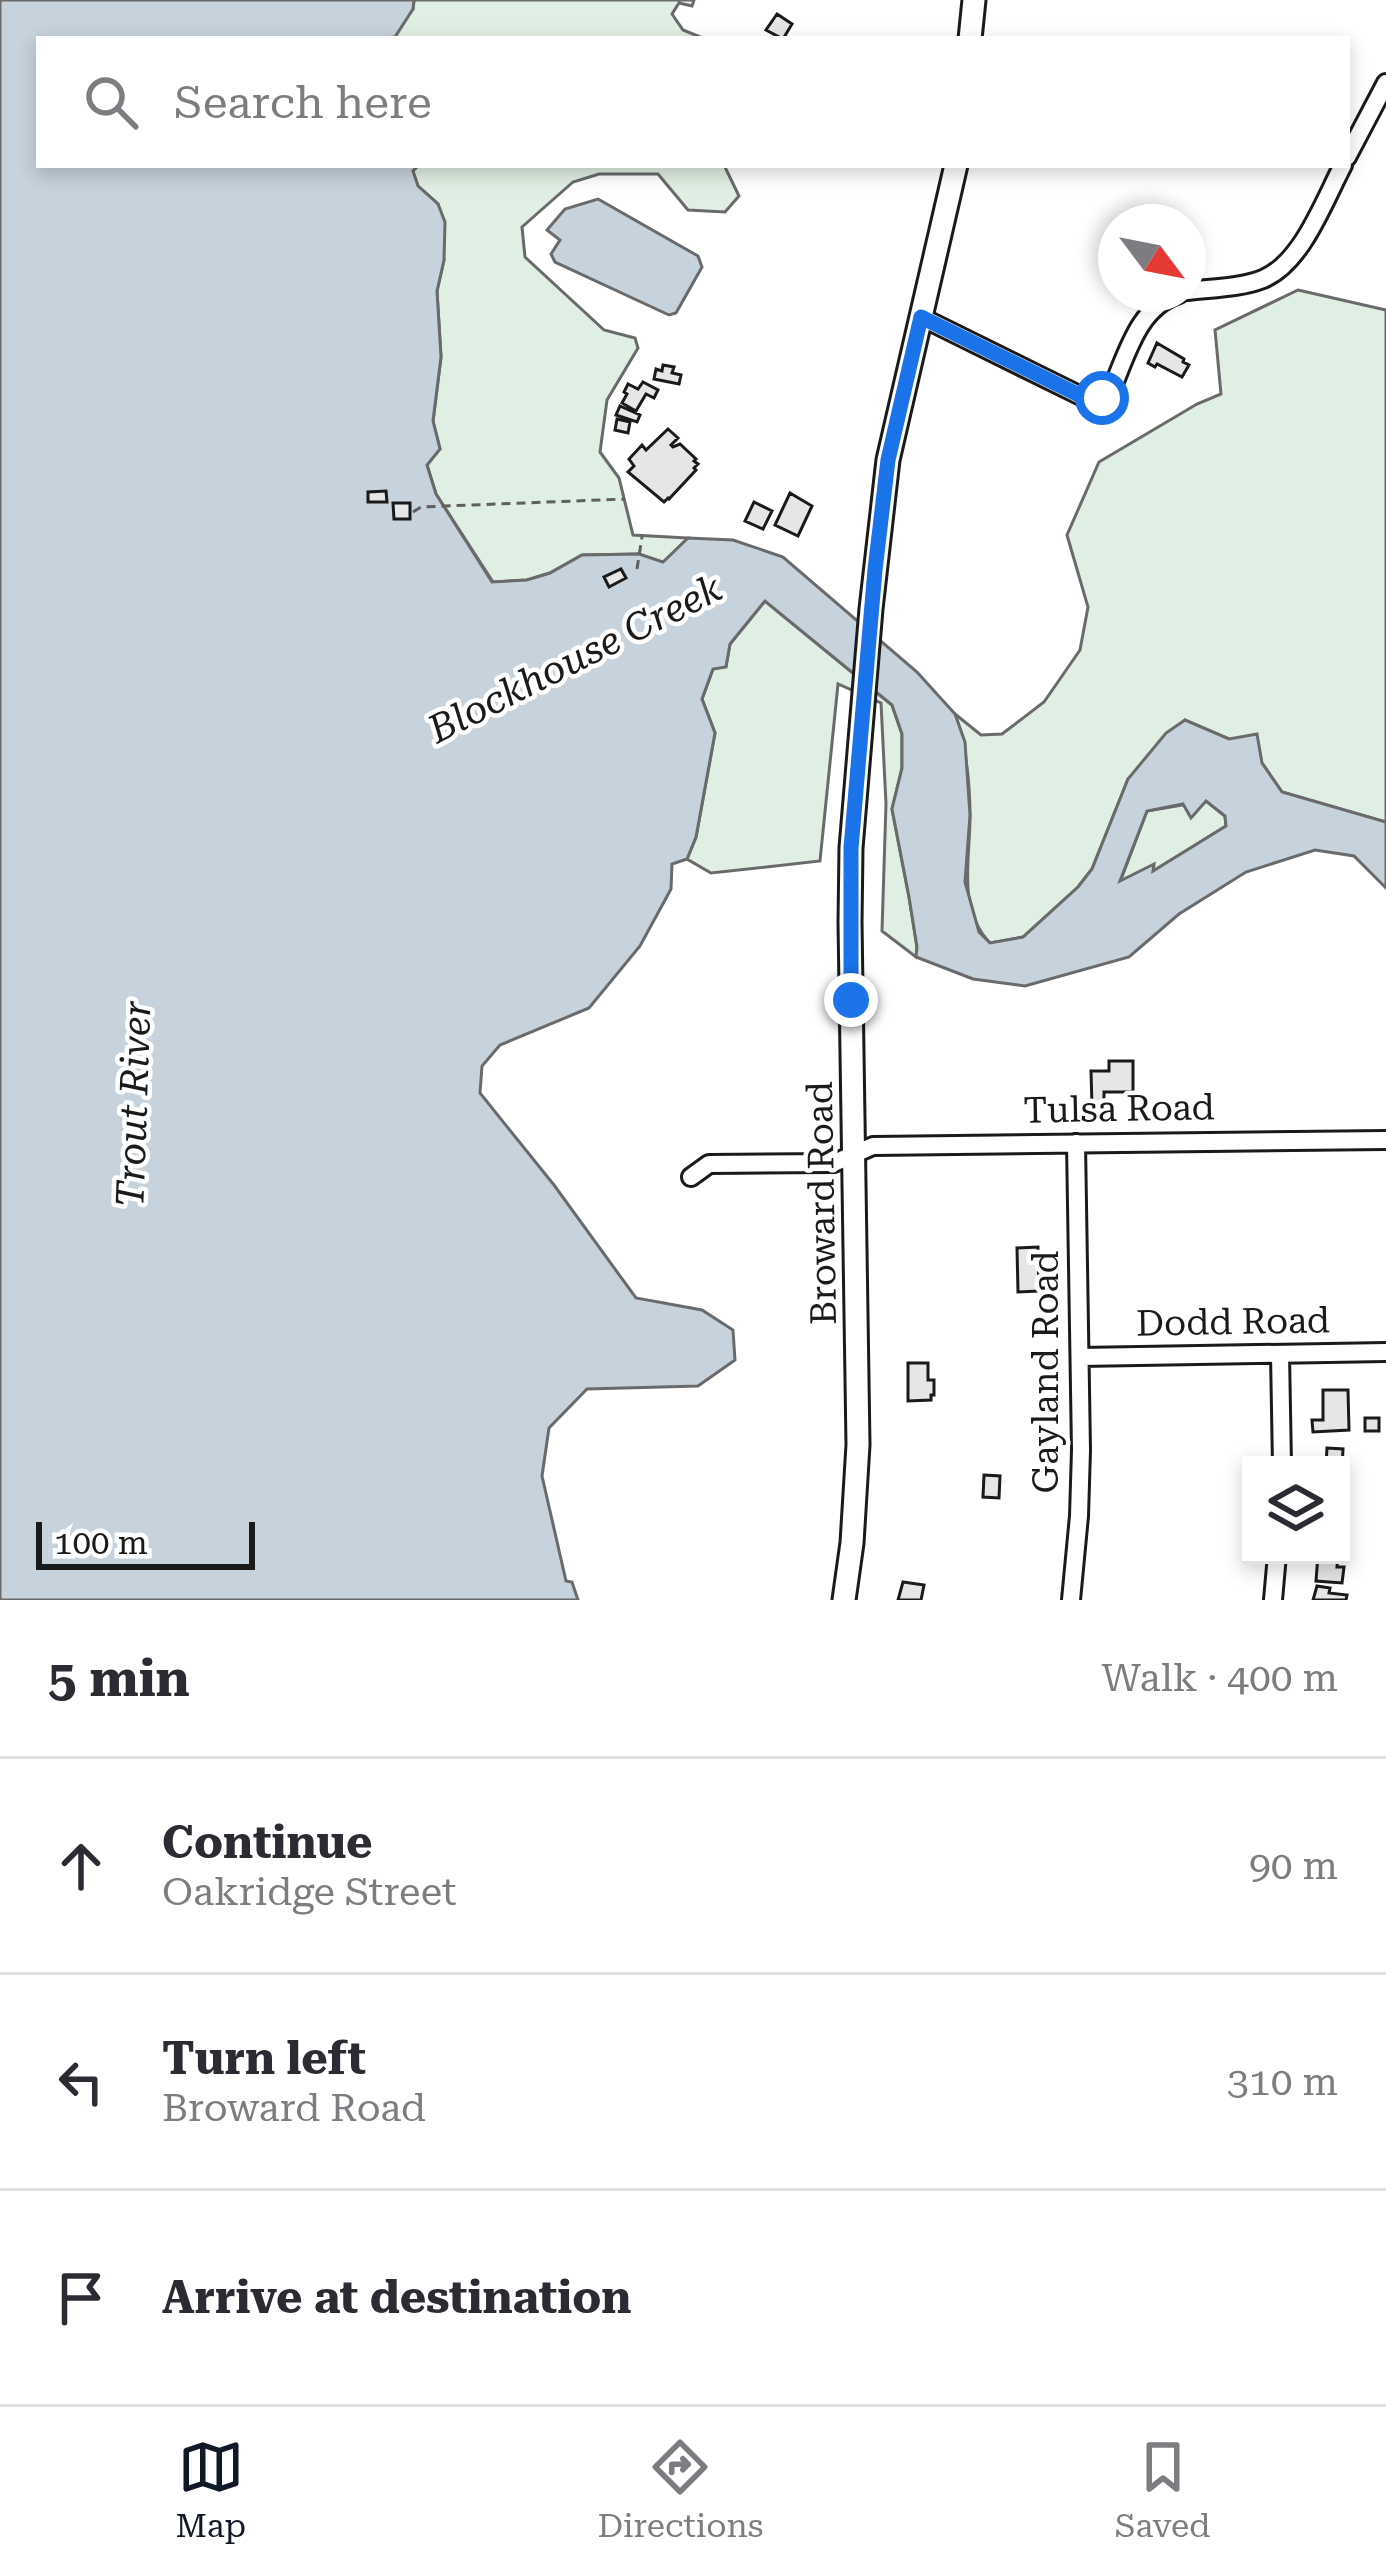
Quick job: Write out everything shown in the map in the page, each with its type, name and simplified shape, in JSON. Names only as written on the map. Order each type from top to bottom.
[{"type":"main road","points":[[970,36],[974,0]]},
{"type":"main road","name":"Broward Road","points":[[844,1600],[858,1445],[851,848],[888,460],[955,168]]},
{"type":"street","points":[[1350,151],[1386,83]]},
{"type":"street","points":[[1206,289],[1261,280],[1278,271],[1301,245],[1341,168]]},
{"type":"street","points":[[921,317],[1095,400],[1113,386],[1151,312]]},
{"type":"street","name":"Tulsa Road","points":[[691,1177],[709,1164],[834,1163],[873,1146],[1386,1140]]},
{"type":"street","name":"Gayland Road","points":[[1071,1600],[1079,1516],[1076,1143]]},
{"type":"street","name":"Dodd Road","points":[[1080,1357],[1386,1352]]},
{"type":"street","points":[[1280,1354],[1282,1456]]},
{"type":"street","points":[[1273,1600],[1276,1564]]},
{"type":"path","points":[[413,512],[421,507],[625,499]]},
{"type":"path","points":[[637,569],[642,537]]},
{"type":"green space","points":[[414,0],[694,0],[692,6],[679,3],[672,14],[683,30],[698,36],[381,36],[413,9]]},
{"type":"green space","points":[[725,168],[739,196],[725,212],[688,210],[658,174],[599,174],[573,182],[522,227],[525,257],[604,330],[635,338],[638,348],[607,400],[600,452],[619,478],[633,535],[688,538],[663,563],[639,554],[582,555],[527,580],[493,582],[436,494],[427,465],[440,449],[433,421],[441,357],[437,291],[444,260],[438,204],[418,186],[412,170]]},
{"type":"green space","points":[[1298,290],[1386,310],[1386,822],[1282,792],[1262,763],[1229,739],[1185,720],[1128,779],[1092,869],[1078,887],[1023,937],[990,943],[969,900],[969,791],[955,714],[981,735],[1002,734],[1044,702],[1080,650],[1088,607],[1067,535],[1099,462],[1221,394],[1215,330]]},
{"type":"green space","points":[[765,601],[892,705],[902,734],[902,768],[892,809],[916,957],[882,931],[886,804],[881,703],[838,684],[820,861],[711,873],[687,859],[696,837],[715,733],[702,699],[713,669],[726,666],[730,644]]},
{"type":"green space","points":[[1206,801],[1225,816],[1226,826],[1152,872],[1120,882],[1147,811]]},
{"type":"water","points":[[0,0],[414,0],[396,36],[36,36],[36,168],[416,168],[418,186],[438,204],[445,222],[437,291],[441,357],[433,421],[440,449],[427,465],[436,494],[492,582],[527,580],[582,555],[639,554],[663,562],[688,538],[733,540],[783,557],[917,672],[955,714],[965,742],[970,815],[965,882],[979,932],[990,943],[1023,937],[1078,887],[1092,869],[1128,779],[1166,733],[1185,720],[1229,739],[1257,734],[1262,763],[1282,792],[1386,822],[1386,888],[1354,856],[1315,850],[1246,872],[1179,914],[1129,957],[1025,986],[973,979],[916,957],[892,809],[902,768],[902,734],[892,705],[765,601],[730,644],[726,667],[713,669],[702,699],[715,733],[696,837],[687,859],[672,864],[671,889],[640,946],[589,1008],[500,1045],[482,1066],[480,1093],[636,1298],[702,1310],[733,1330],[735,1360],[698,1386],[587,1389],[549,1428],[542,1476],[566,1581],[572,1582],[578,1600],[0,1600]],"holes":[[[1206,801],[1225,816],[1226,826],[1153,871],[1154,864],[1120,881],[1147,811],[1183,804],[1191,818]]]},
{"type":"water","points":[[598,199],[698,256],[702,267],[676,313],[669,315],[555,262],[551,254],[560,240],[547,230],[565,209]]},
{"type":"building","points":[[777,14],[792,24],[785,36],[766,30]]},
{"type":"building","points":[[1157,343],[1189,365],[1182,377],[1148,363]]},
{"type":"building","points":[[663,365],[681,375],[679,384],[654,379],[656,369],[662,371]]},
{"type":"building","points":[[643,382],[658,390],[654,398],[646,394],[636,411],[622,403],[624,392],[628,384],[638,389]]},
{"type":"building","points":[[620,406],[640,415],[637,422],[616,415]]},
{"type":"building","points":[[617,419],[630,422],[628,433],[615,430]]},
{"type":"building","points":[[668,429],[678,438],[671,445],[680,444],[698,464],[664,502],[628,472],[634,466],[629,459],[642,445],[646,450]]},
{"type":"building","points":[[386,491],[387,502],[368,502],[368,492]]},
{"type":"building","points":[[790,493],[812,506],[798,536],[775,525]]},
{"type":"building","points":[[754,502],[772,511],[763,529],[745,521]]},
{"type":"building","points":[[393,503],[410,503],[410,519],[394,519]]},
{"type":"building","points":[[621,569],[626,578],[609,587],[604,577]]},
{"type":"building","points":[[1109,1061],[1133,1061],[1133,1092],[1104,1092],[1104,1106],[1092,1106],[1091,1071],[1109,1071]]},
{"type":"building","points":[[1038,1247],[1039,1291],[1018,1292],[1017,1248]]},
{"type":"building","points":[[908,1363],[928,1363],[928,1380],[934,1380],[931,1400],[908,1401]]},
{"type":"building","points":[[1323,1390],[1348,1390],[1349,1430],[1313,1432],[1312,1420],[1323,1420]]},
{"type":"building","points":[[1365,1418],[1379,1418],[1379,1431],[1365,1431]]},
{"type":"building","points":[[1327,1448],[1343,1449],[1343,1456],[1327,1456]]},
{"type":"building","points":[[984,1475],[1000,1476],[999,1498],[983,1497]]},
{"type":"building","points":[[1317,1564],[1344,1567],[1342,1583],[1316,1581]]},
{"type":"building","points":[[903,1582],[924,1585],[921,1600],[898,1600]]},
{"type":"building","points":[[1317,1586],[1347,1595],[1346,1600],[1313,1600]]},
{"type":"route","points":[[851,1000],[851,848],[875,570],[888,460],[921,317],[1087,399],[1102,398]]},
{"type":"water label","name":"Blockhouse Creek","points":[[575,659]]},
{"type":"water label","name":"Trout River","points":[[134,1104]]}]
